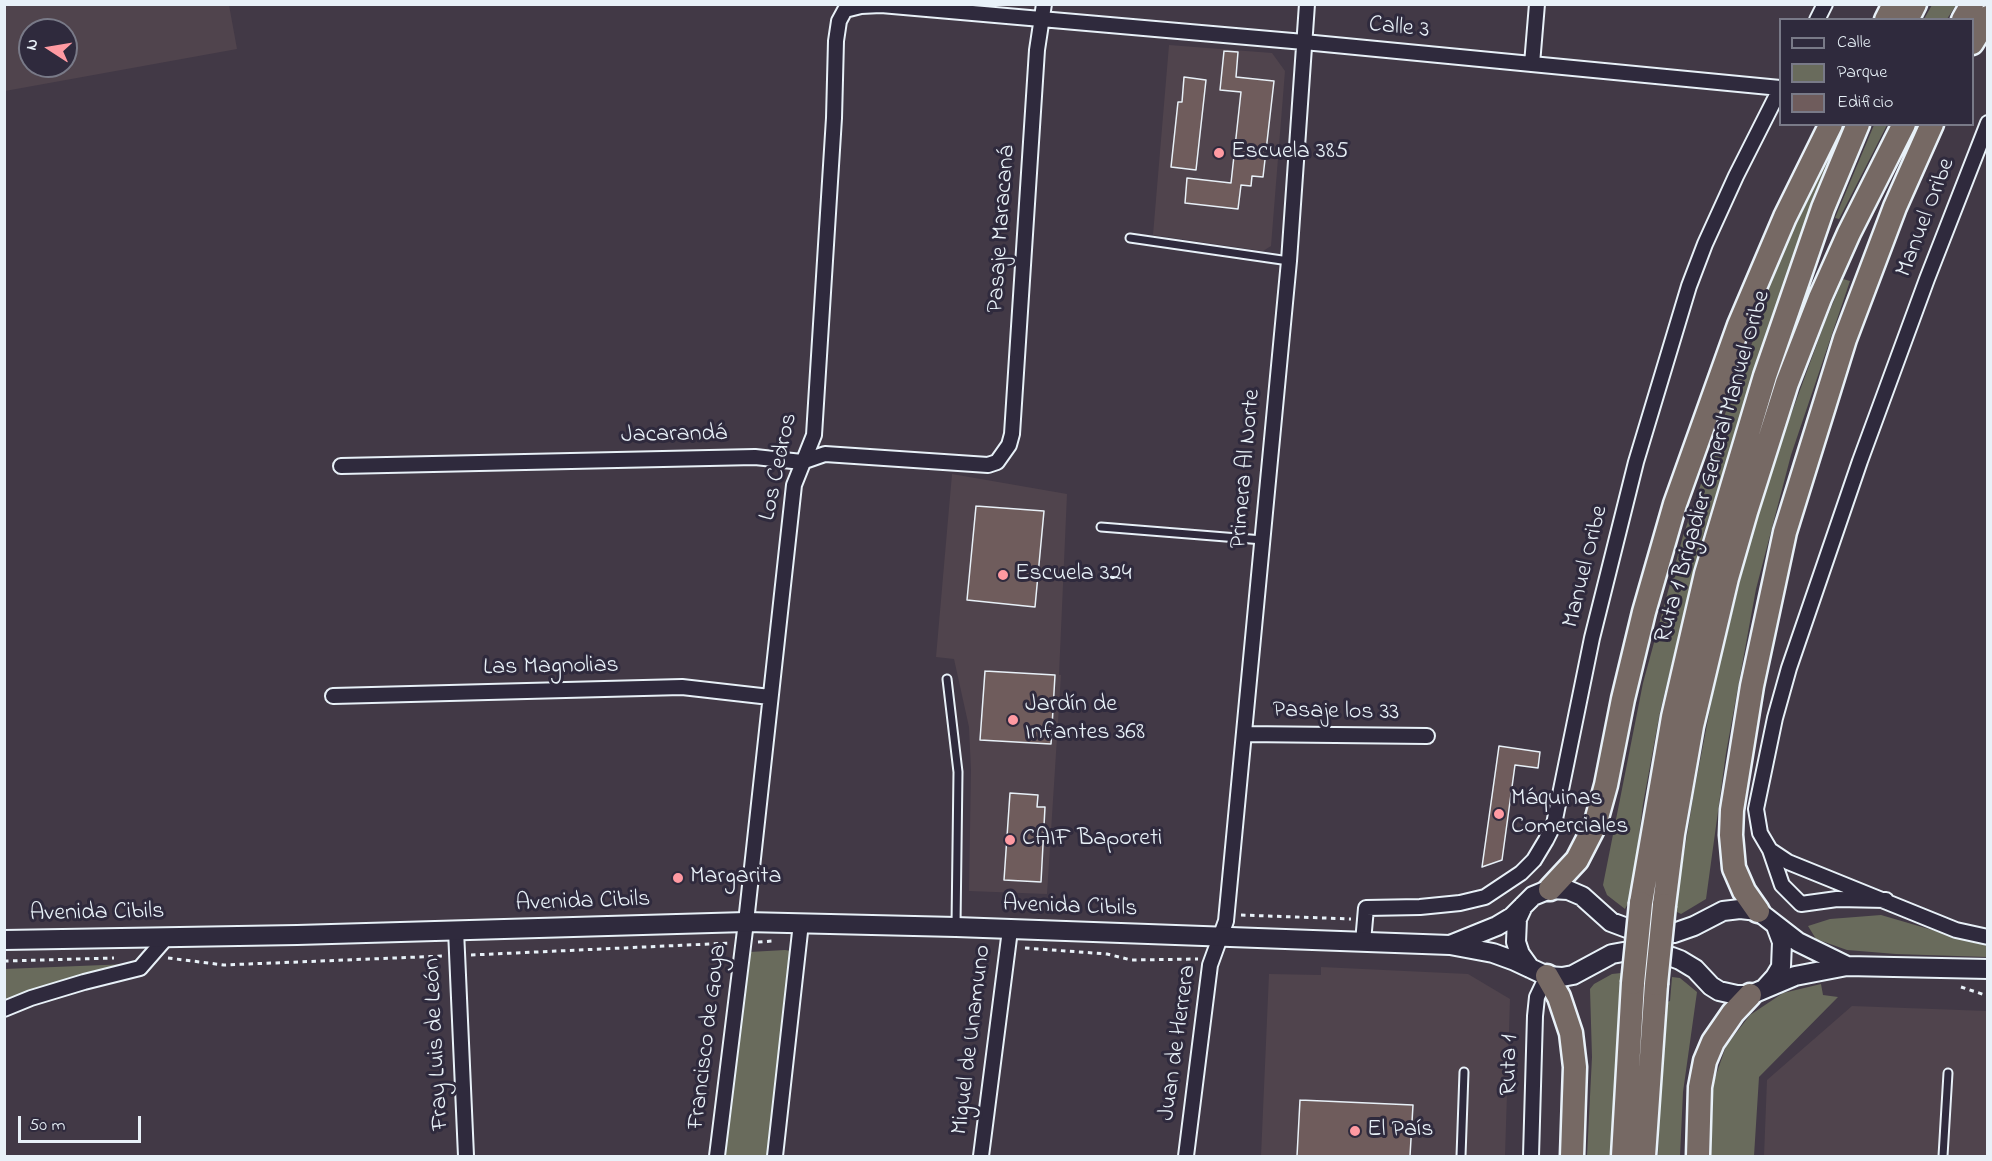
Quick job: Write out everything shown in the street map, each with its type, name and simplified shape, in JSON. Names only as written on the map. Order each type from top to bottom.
[{"type":"highway","points":[[1887,18],[1894,4]]},
{"type":"highway","points":[[1908,18],[1914,4]]},
{"type":"highway","points":[[1964,18],[1972,4]]},
{"type":"highway","points":[[1974,40],[1988,16]]},
{"type":"highway","points":[[1550,889],[1577,860],[1595,825],[1644,612],[1675,504],[1739,325],[1785,217],[1830,126]]},
{"type":"highway","name":"Ruta 1 Brigadier General Manuel Oribe","points":[[1644,1156],[1645,983],[1641,903],[1672,717],[1709,564],[1779,332],[1823,208],[1857,126]]},
{"type":"highway","name":"Ruta 1 Brigadier General Manuel Oribe","points":[[1623,1156],[1645,983],[1664,905],[1673,834],[1692,726],[1727,578],[1787,383],[1820,298],[1849,233],[1903,126]]},
{"type":"highway","points":[[1758,911],[1744,891],[1734,868],[1731,835],[1732,810],[1752,686],[1785,532],[1845,339],[1895,207],[1931,126]]},
{"type":"highway","points":[[1539,972],[1559,997],[1571,1033],[1575,1067],[1572,1156]]},
{"type":"highway","points":[[1698,1156],[1700,1087],[1705,1060],[1713,1042],[1726,1023],[1757,992]]},
{"type":"street","name":"Pasaje Maracaná","points":[[1003,456],[1012,434],[1037,50],[1044,4]]},
{"type":"street","name":"Primera Al Norte","points":[[1220,936],[1226,921],[1263,540],[1289,261],[1307,4]]},
{"type":"street","points":[[1532,64],[1537,4]]},
{"type":"street","points":[[1818,18],[1825,4]]},
{"type":"street","name":"Calle 3","points":[[839,21],[845,10],[880,5],[1304,42],[1779,88]]},
{"type":"street","name":"Los Cedros","points":[[746,922],[794,485],[814,435],[839,21]]},
{"type":"street","name":"Manuel Oribe","points":[[1363,942],[1366,908],[1420,907],[1460,903],[1485,897],[1521,873],[1534,860],[1554,824],[1592,639],[1636,462],[1689,286],[1731,186],[1779,90]]},
{"type":"street","name":"Manuel Oribe","points":[[1886,900],[1837,899],[1801,904],[1782,885],[1770,850],[1760,832],[1756,809],[1770,738],[1786,678],[1860,461],[1988,123]]},
{"type":"street","name":"Jacarandá","points":[[341,466],[755,456],[802,462],[825,454],[988,465],[1003,456]]},
{"type":"street","name":"Las Magnolias","points":[[333,696],[682,687],[770,697]]},
{"type":"street","name":"Pasaje los 33","points":[[1244,734],[1427,736]]},
{"type":"street","points":[[1770,850],[1788,862],[1956,930],[1988,937]]},
{"type":"street","points":[[1550,889],[1568,890],[1582,896],[1611,922],[1635,931],[1674,933],[1694,926],[1723,911],[1740,909],[1758,911]]},
{"type":"street","name":"Avenida Cibils","points":[[1450,945],[1497,926],[1512,917],[1533,896],[1550,889]]},
{"type":"street","points":[[1523,906],[1517,919],[1516,942],[1520,954],[1539,972]]},
{"type":"street","name":"Avenida Cibils","points":[[1758,911],[1798,942],[1847,966]]},
{"type":"street","name":"Avenida Cibils","points":[[4,940],[746,922],[956,927],[1450,945],[1493,953],[1539,972],[1573,975],[1612,954],[1623,952],[1672,957],[1688,963],[1711,986],[1719,991],[1737,995],[1757,992],[1795,976],[1847,966],[1988,969]]},
{"type":"street","name":"Francisco de Goya","points":[[717,1156],[746,922]]},
{"type":"street","points":[[775,1156],[801,923]]},
{"type":"street","points":[[1757,992],[1775,977],[1781,966],[1782,942],[1776,926]]},
{"type":"street","name":"Fray Luis de León","points":[[456,930],[466,1156]]},
{"type":"street","name":"Miguel de Unamuno","points":[[981,1156],[1010,930]]},
{"type":"street","name":"Juan de Herrera","points":[[1186,1156],[1210,965],[1220,936]]},
{"type":"street","points":[[4,1009],[84,982],[140,968],[167,937]]},
{"type":"street","name":"Ruta 1","points":[[1531,1156],[1535,1016],[1539,972]]},
{"type":"lane","points":[[1130,238],[1289,261]]},
{"type":"lane","points":[[1101,527],[1263,540]]},
{"type":"lane","points":[[947,679],[958,772],[956,927]]},
{"type":"lane","points":[[1461,1156],[1464,1072]]},
{"type":"lane","points":[[1943,1156],[1948,1073]]},
{"type":"shaded area","points":[[5,4],[229,5],[237,49],[78,78],[78,18],[18,18],[18,78],[77,78],[5,91]]},
{"type":"shaded area","name":"Escuela 385","points":[[1169,45],[1272,53],[1285,71],[1271,246],[1263,251],[1153,235]]},
{"type":"shaded area","points":[[952,474],[1067,494],[1059,675],[1061,675],[1047,894],[969,891],[971,770],[969,727],[954,659],[936,657]]},
{"type":"shaded area","points":[[1321,967],[1468,974],[1510,999],[1505,1156],[1261,1156],[1269,974],[1321,975]]},
{"type":"shaded area","points":[[1852,1006],[1987,1011],[1987,1156],[1764,1156],[1767,1080]]},
{"type":"green space","points":[[1932,4],[1956,5],[1948,18],[1925,18]]},
{"type":"green space","points":[[1839,126],[1844,126],[1804,226],[1772,317],[1702,539],[1660,712],[1643,804],[1631,898],[1625,909],[1607,895],[1603,885],[1643,683],[1683,536],[1725,414],[1765,309],[1758,306]]},
{"type":"green space","points":[[1874,126],[1886,126],[1839,219],[1835,218]]},
{"type":"green space","points":[[1843,279],[1850,281],[1791,455],[1756,589],[1726,753],[1706,899],[1681,914],[1677,912],[1676,903],[1694,792],[1714,688],[1749,544],[1782,439]]},
{"type":"green space","points":[[1881,915],[1987,946],[1987,957],[1847,950],[1816,939],[1808,926],[1830,919]]},
{"type":"green space","points":[[791,951],[793,956],[768,1156],[721,1156],[749,952]]},
{"type":"green space","points":[[129,964],[37,990],[5,1001],[4,969]]},
{"type":"green space","points":[[1621,973],[1611,1156],[1587,1156],[1592,1057],[1590,989],[1594,984],[1612,974]]},
{"type":"green space","points":[[1672,977],[1680,978],[1697,992],[1683,1092],[1680,1156],[1658,1156],[1660,1091],[1667,1002],[1670,1001]]},
{"type":"green space","points":[[1821,984],[1823,995],[1838,997],[1759,1077],[1754,1156],[1711,1156],[1713,1084],[1726,1046],[1750,1015],[1783,993]]},
{"type":"building","points":[[1224,51],[1238,52],[1236,77],[1274,81],[1263,177],[1252,176],[1251,186],[1241,185],[1238,209],[1185,203],[1187,178],[1231,183],[1241,92],[1220,90]]},
{"type":"building","points":[[1184,77],[1206,80],[1196,170],[1171,167],[1178,102],[1182,102]]},
{"type":"building","points":[[976,506],[1044,511],[1035,607],[967,600]]},
{"type":"building","points":[[985,671],[1055,675],[1051,744],[980,740]]},
{"type":"building","name":"Máquinas Comerciales","points":[[1499,746],[1540,752],[1538,768],[1515,765],[1502,860],[1482,867]]},
{"type":"building","points":[[1010,793],[1038,795],[1037,807],[1045,807],[1041,882],[1004,880]]},
{"type":"building","name":"El País","points":[[1300,1100],[1413,1105],[1410,1156],[1297,1156]]},
{"type":"place","name":"Escuela 385","points":[[1219,153]]},
{"type":"place","name":"Escuela 324","points":[[1003,575]]},
{"type":"place","name":"Jardín de Infantes 368","points":[[1013,720]]},
{"type":"place","name":"Máquinas Comerciales","points":[[1499,814]]},
{"type":"place","name":"CAIF Baporeti","points":[[1010,840]]},
{"type":"place","name":"Margarita","points":[[678,878]]},
{"type":"place","name":"El País","points":[[1355,1131]]}]
